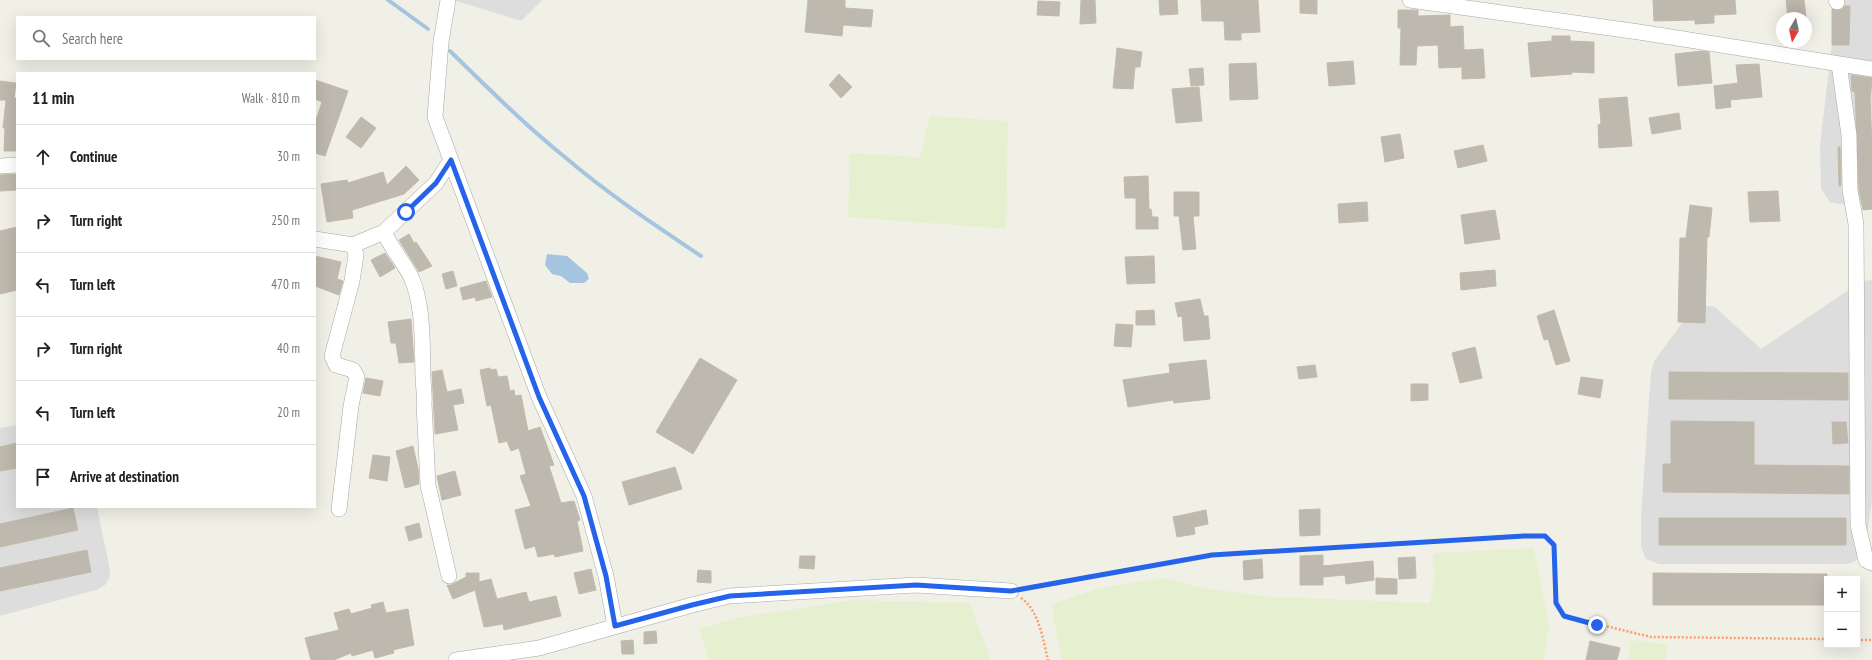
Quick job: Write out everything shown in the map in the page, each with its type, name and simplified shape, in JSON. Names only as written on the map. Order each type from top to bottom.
[{"type":"street","points":[[448,0],[441,42],[435,117],[539,397],[584,496],[606,576],[615,626]]},
{"type":"street","points":[[1410,0],[1639,32],[1872,69]]},
{"type":"street","points":[[1839,64],[1849,135],[1850,190],[1856,224],[1858,525],[1866,560],[1872,563]]},
{"type":"street","points":[[316,239],[353,245],[384,232],[436,183],[451,160]]},
{"type":"street","points":[[0,166],[16,165]]},
{"type":"street","points":[[384,232],[410,276],[421,314],[420,327],[423,379],[426,392],[424,404],[428,484],[449,576]]},
{"type":"street","points":[[339,509],[351,406],[357,377],[353,370],[336,365],[332,356],[352,281],[356,254],[353,245]]},
{"type":"street","points":[[456,660],[539,648],[692,605],[730,596],[916,585],[1011,591]]},
{"type":"path","points":[[1011,591],[1212,555],[1516,536],[1545,536],[1554,545],[1556,603],[1564,616],[1651,637],[1824,639]]},
{"type":"path","points":[[1011,591],[1029,603],[1040,628],[1048,660]]},
{"type":"path","points":[[1860,640],[1872,640]]},
{"type":"shaded area","points":[[453,0],[542,0],[521,21]]},
{"type":"shaded area","points":[[1839,0],[1872,0],[1872,202],[1839,204],[1830,202],[1821,189],[1820,145],[1837,2]]},
{"type":"shaded area","points":[[1872,280],[1872,500],[1865,548],[1861,556],[1854,562],[1846,564],[1659,564],[1646,559],[1641,547],[1641,517],[1651,371],[1655,360],[1691,311],[1700,305],[1715,307],[1761,349],[1862,281]]},
{"type":"shaded area","points":[[16,425],[16,508],[97,508],[110,570],[109,578],[105,585],[96,590],[0,616],[0,428]]},
{"type":"green space","points":[[930,116],[1008,121],[1006,229],[848,217],[850,153],[920,157]]},
{"type":"green space","points":[[1534,548],[1549,626],[1544,660],[1062,660],[1051,604],[1100,588],[1164,578],[1200,587],[1260,596],[1430,603],[1435,573],[1432,553]]},
{"type":"green space","points":[[852,600],[970,603],[991,660],[709,660],[699,629],[737,618]]},
{"type":"green space","points":[[1631,640],[1668,645],[1665,660],[1627,660]]},
{"type":"water","points":[[547,254],[567,256],[587,273],[589,279],[584,283],[570,283],[561,276],[552,274],[545,265]]},
{"type":"building","points":[[808,0],[845,0],[845,8],[873,10],[871,27],[843,25],[842,36],[805,32]]},
{"type":"building","points":[[1081,0],[1095,0],[1096,23],[1080,24]]},
{"type":"building","points":[[1159,0],[1177,0],[1178,14],[1160,15]]},
{"type":"building","points":[[1201,0],[1258,0],[1260,32],[1241,33],[1241,40],[1225,40],[1224,21],[1202,21]]},
{"type":"building","points":[[1300,0],[1317,0],[1317,14],[1300,13]]},
{"type":"building","points":[[1653,0],[1735,0],[1736,14],[1714,15],[1714,23],[1695,24],[1695,20],[1654,21]]},
{"type":"building","points":[[1786,0],[1804,0],[1805,12],[1787,12]]},
{"type":"building","points":[[1038,1],[1060,2],[1059,16],[1037,15]]},
{"type":"building","points":[[1845,6],[1850,6],[1849,45],[1832,45],[1832,9],[1841,10]]},
{"type":"building","points":[[1398,10],[1418,10],[1418,16],[1450,15],[1450,27],[1463,26],[1464,50],[1483,49],[1485,78],[1462,79],[1462,67],[1439,68],[1438,45],[1417,46],[1416,65],[1400,65],[1401,28],[1398,28]]},
{"type":"building","points":[[1552,36],[1570,36],[1570,41],[1594,42],[1594,73],[1572,72],[1572,74],[1531,77],[1528,43],[1552,41]]},
{"type":"building","points":[[1117,48],[1142,52],[1140,67],[1135,67],[1133,89],[1113,88]]},
{"type":"building","points":[[1702,51],[1709,52],[1712,83],[1678,86],[1675,54]]},
{"type":"building","points":[[1353,61],[1355,84],[1329,86],[1327,63]]},
{"type":"building","points":[[1256,63],[1258,99],[1230,100],[1229,64]]},
{"type":"building","points":[[1759,64],[1762,97],[1730,100],[1731,107],[1716,109],[1714,86],[1738,83],[1736,65]]},
{"type":"building","points":[[1203,68],[1204,85],[1191,86],[1189,69]]},
{"type":"building","points":[[839,74],[852,87],[841,98],[829,85]]},
{"type":"building","points":[[1851,75],[1872,78],[1870,100],[1872,209],[1863,210],[1859,189],[1855,92],[1852,91]]},
{"type":"building","points":[[316,80],[348,91],[325,156],[316,153],[316,120],[322,102],[316,99]]},
{"type":"building","points":[[0,81],[16,83],[14,98],[16,98],[16,151],[4,151],[5,128],[3,128],[6,100],[0,100]]},
{"type":"building","points":[[1199,87],[1202,121],[1176,123],[1172,89]]},
{"type":"building","points":[[1627,97],[1632,146],[1599,148],[1598,125],[1601,124],[1599,99]]},
{"type":"building","points":[[1679,113],[1681,129],[1652,134],[1649,118]]},
{"type":"building","points":[[361,117],[376,128],[361,148],[346,137]]},
{"type":"building","points":[[1400,134],[1404,158],[1385,162],[1381,137]]},
{"type":"building","points":[[1483,145],[1487,161],[1458,168],[1454,151]]},
{"type":"building","points":[[1838,147],[1840,147],[1841,185],[1839,186]]},
{"type":"building","points":[[406,166],[419,180],[404,194],[352,210],[353,218],[327,222],[321,184],[347,180],[348,183],[383,172],[387,185]]},
{"type":"building","points":[[16,174],[16,190],[0,191],[0,175]]},
{"type":"building","points":[[1148,176],[1149,209],[1151,209],[1152,217],[1158,217],[1158,229],[1136,229],[1136,198],[1125,198],[1124,177]]},
{"type":"building","points":[[1778,191],[1780,221],[1750,222],[1748,192]]},
{"type":"building","points":[[1174,192],[1199,192],[1199,216],[1193,216],[1196,249],[1183,250],[1179,216],[1174,216]]},
{"type":"building","points":[[1367,202],[1368,221],[1339,223],[1338,204]]},
{"type":"building","points":[[1690,205],[1712,208],[1709,237],[1707,237],[1705,323],[1678,322],[1680,238],[1686,238]]},
{"type":"building","points":[[1495,210],[1500,239],[1465,244],[1461,215]]},
{"type":"building","points":[[16,227],[16,290],[0,294],[0,231]]},
{"type":"building","points":[[409,234],[432,266],[419,272],[399,240]]},
{"type":"building","points":[[385,253],[395,268],[380,277],[371,260]]},
{"type":"building","points":[[316,256],[341,262],[337,279],[343,281],[339,295],[316,286]]},
{"type":"building","points":[[1154,256],[1155,283],[1127,284],[1125,257]]},
{"type":"building","points":[[1495,270],[1496,286],[1461,290],[1460,273]]},
{"type":"building","points":[[453,271],[457,286],[446,289],[442,274]]},
{"type":"building","points":[[486,281],[492,297],[476,301],[475,297],[463,300],[460,288]]},
{"type":"building","points":[[1200,299],[1204,316],[1208,316],[1210,339],[1184,341],[1182,316],[1178,317],[1175,303]]},
{"type":"building","points":[[1154,310],[1155,325],[1136,325],[1136,311]]},
{"type":"building","points":[[1554,310],[1570,361],[1556,365],[1548,339],[1544,340],[1537,316]]},
{"type":"building","points":[[411,319],[414,362],[399,363],[396,343],[391,343],[388,322]]},
{"type":"building","points":[[1116,324],[1133,325],[1131,347],[1114,346]]},
{"type":"building","points":[[1475,347],[1482,378],[1460,383],[1452,353]]},
{"type":"building","points":[[700,358],[737,380],[693,454],[656,432]]},
{"type":"building","points":[[1206,360],[1210,399],[1174,403],[1173,400],[1128,407],[1123,380],[1170,373],[1169,364]]},
{"type":"building","points":[[1315,365],[1317,377],[1299,379],[1297,367]]},
{"type":"building","points":[[490,368],[491,370],[496,369],[498,377],[507,376],[510,391],[514,390],[515,396],[521,395],[528,431],[540,427],[554,465],[549,466],[561,503],[574,501],[580,520],[577,521],[583,551],[555,557],[554,554],[538,557],[535,546],[525,549],[515,510],[531,506],[520,476],[526,474],[519,448],[511,451],[507,441],[499,443],[491,405],[487,406],[480,370]]},
{"type":"building","points":[[442,370],[447,392],[461,389],[464,403],[453,405],[458,430],[435,434],[432,372]]},
{"type":"building","points":[[1669,372],[1848,373],[1848,400],[1669,399]]},
{"type":"building","points":[[1581,377],[1603,380],[1600,398],[1578,394]]},
{"type":"building","points":[[366,378],[383,381],[380,396],[363,393]]},
{"type":"building","points":[[1411,384],[1428,384],[1428,400],[1411,401]]},
{"type":"building","points":[[1671,421],[1754,422],[1754,465],[1849,466],[1849,494],[1663,492],[1663,464],[1671,464]]},
{"type":"building","points":[[1832,422],[1846,422],[1848,443],[1833,444]]},
{"type":"building","points":[[16,443],[16,468],[0,471],[0,447]]},
{"type":"building","points":[[413,446],[418,469],[419,484],[405,488],[396,451]]},
{"type":"building","points":[[373,455],[390,457],[387,481],[369,478]]},
{"type":"building","points":[[675,467],[682,489],[629,505],[622,482]]},
{"type":"building","points":[[455,471],[461,495],[442,500],[437,476]]},
{"type":"building","points":[[73,508],[78,530],[0,547],[0,524]]},
{"type":"building","points":[[1320,509],[1320,535],[1300,536],[1299,510]]},
{"type":"building","points":[[1206,510],[1208,524],[1194,527],[1195,534],[1177,537],[1173,517]]},
{"type":"building","points":[[1659,518],[1846,518],[1846,545],[1659,545]]},
{"type":"building","points":[[419,523],[422,537],[409,541],[405,527]]},
{"type":"building","points":[[87,550],[91,572],[0,591],[0,568]]},
{"type":"building","points":[[1323,555],[1323,566],[1373,561],[1374,580],[1346,584],[1345,575],[1323,577],[1323,585],[1300,585],[1300,556]]},
{"type":"building","points":[[800,556],[815,556],[814,569],[799,568]]},
{"type":"building","points":[[1415,557],[1416,578],[1399,579],[1398,558]]},
{"type":"building","points":[[1262,559],[1263,578],[1244,580],[1243,561]]},
{"type":"building","points":[[591,569],[596,590],[579,594],[574,573]]},
{"type":"building","points":[[698,570],[711,571],[711,583],[697,582]]},
{"type":"building","points":[[466,573],[479,573],[479,582],[491,579],[497,599],[526,592],[529,602],[556,596],[561,616],[504,630],[503,624],[484,627],[475,590],[453,599],[447,585],[451,585],[466,577]]},
{"type":"building","points":[[1653,573],[1827,574],[1827,576],[1824,576],[1824,605],[1653,605]]},
{"type":"building","points":[[1376,578],[1397,579],[1397,594],[1376,594]]},
{"type":"building","points":[[383,602],[386,613],[408,609],[414,645],[393,650],[394,653],[375,658],[373,650],[352,656],[351,653],[334,660],[311,660],[305,638],[339,630],[334,613],[349,609],[351,614],[372,608],[371,605]]},
{"type":"building","points":[[656,631],[657,643],[644,644],[644,632]]},
{"type":"building","points":[[633,640],[634,654],[622,654],[621,641]]},
{"type":"building","points":[[1590,641],[1620,648],[1617,660],[1586,660]]},
{"type":"waterway","points":[[388,0],[428,29]]},
{"type":"waterway","points":[[450,51],[521,119],[582,171],[632,209],[701,256]]},
{"type":"route","points":[[406,212],[436,183],[451,160],[539,397],[584,496],[606,576],[615,626],[730,596],[916,585],[1011,591],[1212,555],[1524,536],[1545,536],[1554,545],[1556,603],[1564,616],[1597,625]]}]
